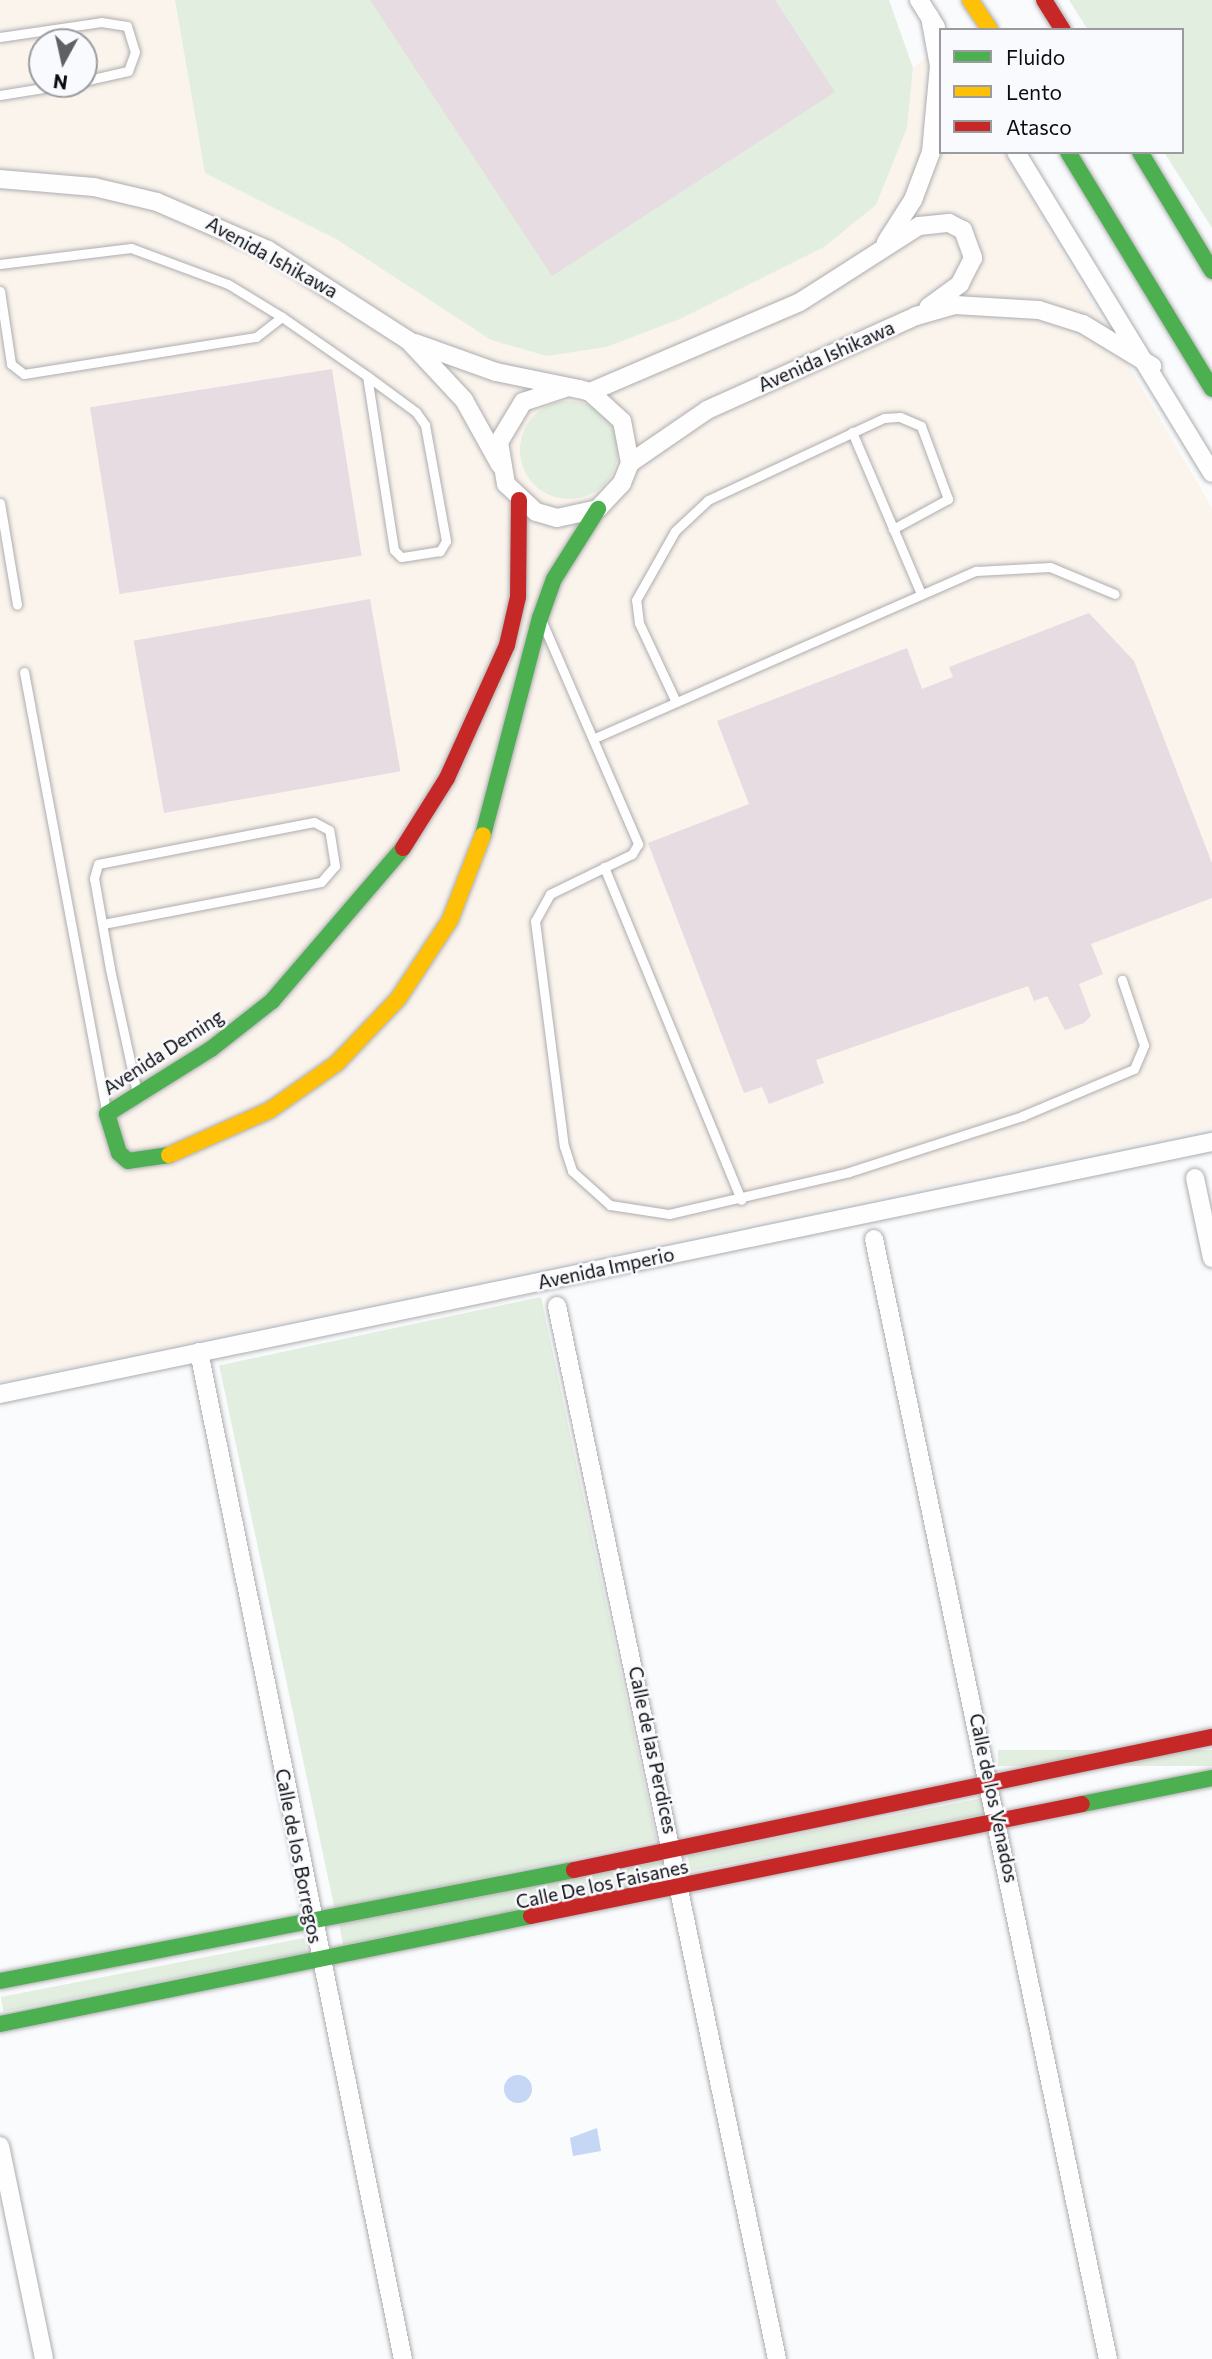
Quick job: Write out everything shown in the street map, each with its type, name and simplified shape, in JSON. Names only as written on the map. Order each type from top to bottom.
[{"type":"street","points":[[919,0],[939,31]]},
{"type":"street","points":[[970,0],[989,28]]},
{"type":"street","points":[[1044,0],[1062,28]]},
{"type":"street","points":[[884,244],[913,200],[931,152],[939,66],[930,17]]},
{"type":"street","points":[[1017,154],[1152,366],[1212,473]]},
{"type":"street","points":[[1069,154],[1212,388]]},
{"type":"street","points":[[1141,154],[1212,271]]},
{"type":"street","name":"Avenida Ishikawa","points":[[0,179],[94,187],[208,221],[313,277],[409,341],[464,400],[519,500]]},
{"type":"street","points":[[590,392],[800,302],[884,244],[935,222],[963,230],[972,244],[970,273],[916,316]]},
{"type":"street","points":[[916,316],[955,305],[1039,310],[1083,324],[1152,366]]},
{"type":"street","name":"Avenida Ishikawa","points":[[598,509],[630,463],[707,410],[916,316]]},
{"type":"street","name":"Avenida Ishikawa","points":[[409,341],[496,372],[590,392],[622,421],[630,463]]},
{"type":"street","name":"Avenida Ishikawa","points":[[500,466],[508,419],[534,396],[568,387]]},
{"type":"street","points":[[519,500],[557,518],[598,509]]},
{"type":"street","name":"Avenida Deming","points":[[519,500],[518,597],[507,645],[472,733],[389,869],[272,1001],[138,1097],[107,1114],[119,1153],[128,1161],[162,1158],[205,1142],[270,1110],[337,1063],[397,999],[450,919],[480,848],[540,618],[554,579],[598,509]]},
{"type":"street","name":"Avenida Imperio","points":[[0,1394],[1212,1142]]},
{"type":"street","points":[[1195,1178],[1212,1258]]},
{"type":"street","name":"Calle de los Venados","points":[[874,1239],[999,1820],[1108,2359]]},
{"type":"street","name":"Calle de las Perdices","points":[[557,1306],[675,1850],[777,2359]]},
{"type":"street","name":"Calle de los Borregos","points":[[199,1352],[403,2359]]},
{"type":"street","name":"Calle De los Faisanes","points":[[0,1981],[313,1925],[990,1781],[1212,1737]]},
{"type":"street","name":"Calle De los Faisanes","points":[[0,2024],[321,1963],[683,1889],[999,1820],[1212,1778]]},
{"type":"street","points":[[0,2146],[44,2359]]},
{"type":"lane","points":[[61,28],[101,22],[127,26],[135,52],[128,71],[98,78]]},
{"type":"lane","points":[[0,37],[28,33]]},
{"type":"lane","points":[[0,95],[28,90]]},
{"type":"lane","points":[[0,264],[131,248],[229,284],[282,317],[367,376],[425,425],[446,541],[440,551],[401,557],[394,550],[367,376]]},
{"type":"lane","points":[[0,291],[11,365],[24,374],[256,337],[282,317]]},
{"type":"lane","points":[[676,702],[635,610],[649,569],[708,500],[884,418],[912,419],[948,487],[942,506],[893,529]]},
{"type":"lane","points":[[852,432],[921,594]]},
{"type":"lane","points":[[0,503],[17,605]]},
{"type":"lane","points":[[597,737],[921,594],[1012,564],[1050,567],[1115,594]]},
{"type":"lane","points":[[518,597],[540,618],[597,737],[638,844],[604,867],[550,894],[536,921],[572,1171],[610,1205],[637,1214],[741,1200],[916,1152],[1134,1069],[1144,1045],[1122,980]]},
{"type":"lane","points":[[24,672],[107,1114]]},
{"type":"lane","points":[[103,924],[321,883],[335,866],[329,831],[314,822],[105,860],[94,878],[103,924],[138,1097]]},
{"type":"lane","points":[[604,867],[741,1200]]},
{"type":"shaded area","points":[[0,0],[175,0],[206,173],[336,239],[491,340],[680,319],[824,247],[876,205],[907,128],[913,68],[939,48],[939,154],[1005,154],[1212,508],[1212,1128],[0,1382]]},
{"type":"green space","points":[[175,0],[889,0],[913,68],[907,128],[876,205],[824,247],[680,319],[606,347],[547,356],[491,340],[336,239],[205,173]]},
{"type":"green space","points":[[1069,0],[1212,0],[1212,228],[1165,154],[1184,154],[1184,28],[1087,28]]},
{"type":"green space","points":[[569,401],[588,405],[604,415],[614,431],[618,450],[614,469],[604,485],[588,495],[569,499],[550,495],[534,485],[524,469],[520,450],[524,431],[534,415],[550,405]]},
{"type":"green space","points":[[541,1297],[657,1841],[335,1909],[219,1365]]},
{"type":"green space","points":[[998,1750],[1212,1750],[1212,1766],[998,1766]]},
{"type":"green space","points":[[983,1798],[986,1814],[691,1871],[688,1855]]},
{"type":"green space","points":[[664,1861],[668,1882],[343,1945],[339,1924]]},
{"type":"green space","points":[[304,1938],[307,1953],[4,2012],[1,1997]]},
{"type":"water","points":[[518,2075],[528,2079],[532,2089],[528,2099],[518,2103],[508,2099],[504,2089],[508,2079]]},
{"type":"water","points":[[597,2128],[601,2151],[573,2156],[570,2138]]},
{"type":"building","points":[[370,0],[775,0],[835,92],[552,276]]},
{"type":"building","points":[[332,369],[362,556],[120,594],[90,407]]},
{"type":"building","points":[[370,599],[400,771],[164,813],[134,641]]},
{"type":"building","points":[[1089,613],[1134,661],[1212,863],[1212,898],[1091,944],[1103,974],[1079,984],[1091,1016],[1084,1023],[1065,1030],[1047,996],[1034,1001],[1028,986],[816,1060],[824,1083],[769,1104],[762,1087],[744,1093],[648,843],[749,804],[717,721],[907,648],[922,689],[953,677],[949,667]]},
{"type":"traffic: fast","points":[[1069,154],[1212,389]]},
{"type":"traffic: fast","points":[[1141,154],[1212,271]]},
{"type":"traffic: fast","points":[[483,835],[540,618],[554,579],[598,509]]},
{"type":"traffic: fast","points":[[169,1155],[128,1161],[119,1153],[107,1114],[211,1049],[272,1001],[403,848]]},
{"type":"traffic: fast","points":[[1082,1804],[1212,1778]]},
{"type":"traffic: fast","points":[[0,1981],[574,1870]]},
{"type":"traffic: fast","points":[[0,2024],[531,1916]]},
{"type":"traffic: slow","points":[[970,0],[989,28]]},
{"type":"traffic: slow","points":[[169,1155],[270,1110],[337,1063],[398,999],[450,920],[483,835]]},
{"type":"traffic: jam","points":[[1044,0],[1062,28]]},
{"type":"traffic: jam","points":[[403,848],[447,778],[507,645],[518,597],[519,500]]},
{"type":"traffic: jam","points":[[574,1870],[1212,1737]]},
{"type":"traffic: jam","points":[[531,1916],[1082,1804]]}]
